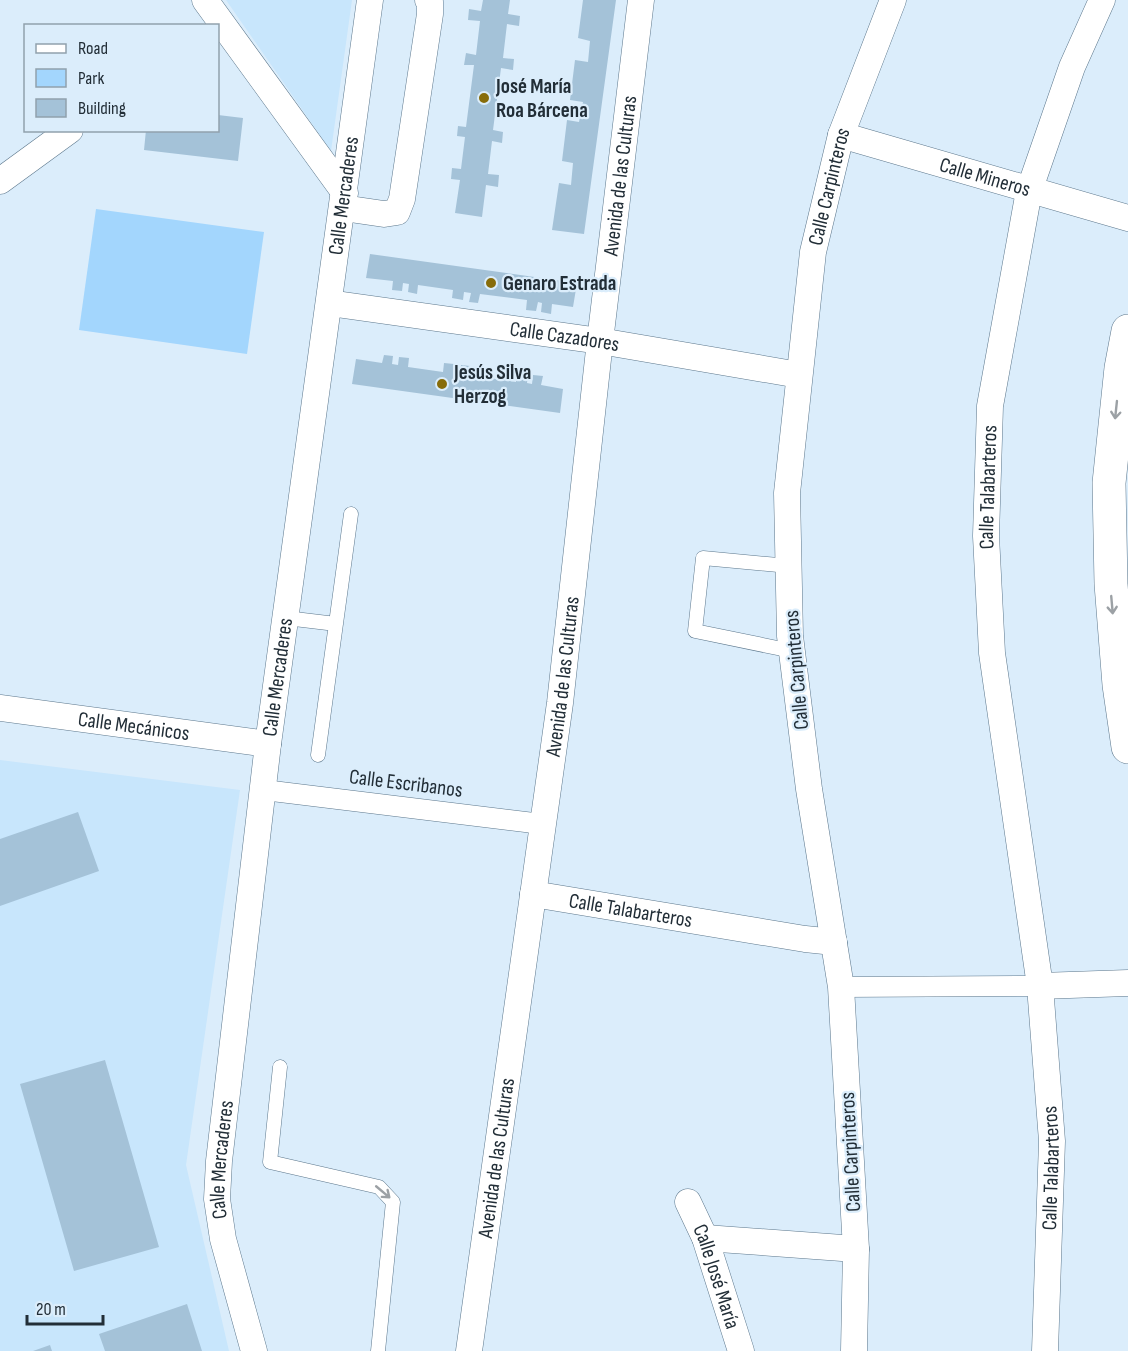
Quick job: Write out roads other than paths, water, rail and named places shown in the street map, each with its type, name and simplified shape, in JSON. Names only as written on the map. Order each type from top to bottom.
[{"type":"street","points":[[205,0],[219,24],[344,200],[384,214],[397,212],[402,199],[430,14],[428,0]]},
{"type":"street","name":"Calle Mercaderes","points":[[254,1351],[223,1239],[217,1199],[219,1161],[268,744],[370,0]]},
{"type":"street","name":"Avenida de las Culturas","points":[[469,1351],[560,703],[641,0]]},
{"type":"street","name":"Calle Talabarteros","points":[[1045,1351],[1052,1141],[1040,986],[992,652],[986,536],[990,406],[1029,190],[1072,67],[1102,0]]},
{"type":"street","name":"Calle Carpinteros","points":[[854,1351],[856,1249],[841,987],[809,789],[792,651],[787,493],[813,252],[841,135],[887,1]]},
{"type":"street","points":[[0,181],[67,132]]},
{"type":"street","name":"Calle Mineros","points":[[841,135],[1128,218]]},
{"type":"street","name":"Calle Cazadores","points":[[329,303],[600,341],[799,375]]},
{"type":"street","points":[[1128,332],[1121,368],[1109,483],[1110,585],[1119,685],[1128,747]]},
{"type":"street","name":"Calle Mecánicos","points":[[0,708],[268,744]]},
{"type":"street","name":"Calle Escribanos","points":[[264,790],[542,824]]},
{"type":"street","name":"Calle Talabarteros","points":[[533,894],[834,942]]},
{"type":"street","points":[[841,987],[1128,983]]},
{"type":"street","name":"Calle José María","points":[[688,1202],[705,1238],[741,1351]]},
{"type":"street","points":[[705,1238],[856,1249]]},
{"type":"lane","points":[[318,755],[351,514]]},
{"type":"lane","points":[[789,566],[703,558],[695,631],[792,651]]},
{"type":"lane","points":[[286,618],[336,624]]},
{"type":"lane","points":[[280,1067],[270,1162],[379,1187],[393,1202],[378,1351]]},
{"type":"place","name":"José María Roa Bárcena","points":[[484,98]]},
{"type":"place","name":"Genaro Estrada","points":[[491,283]]},
{"type":"place","name":"Jesús Silva Herzog","points":[[442,384]]}]
